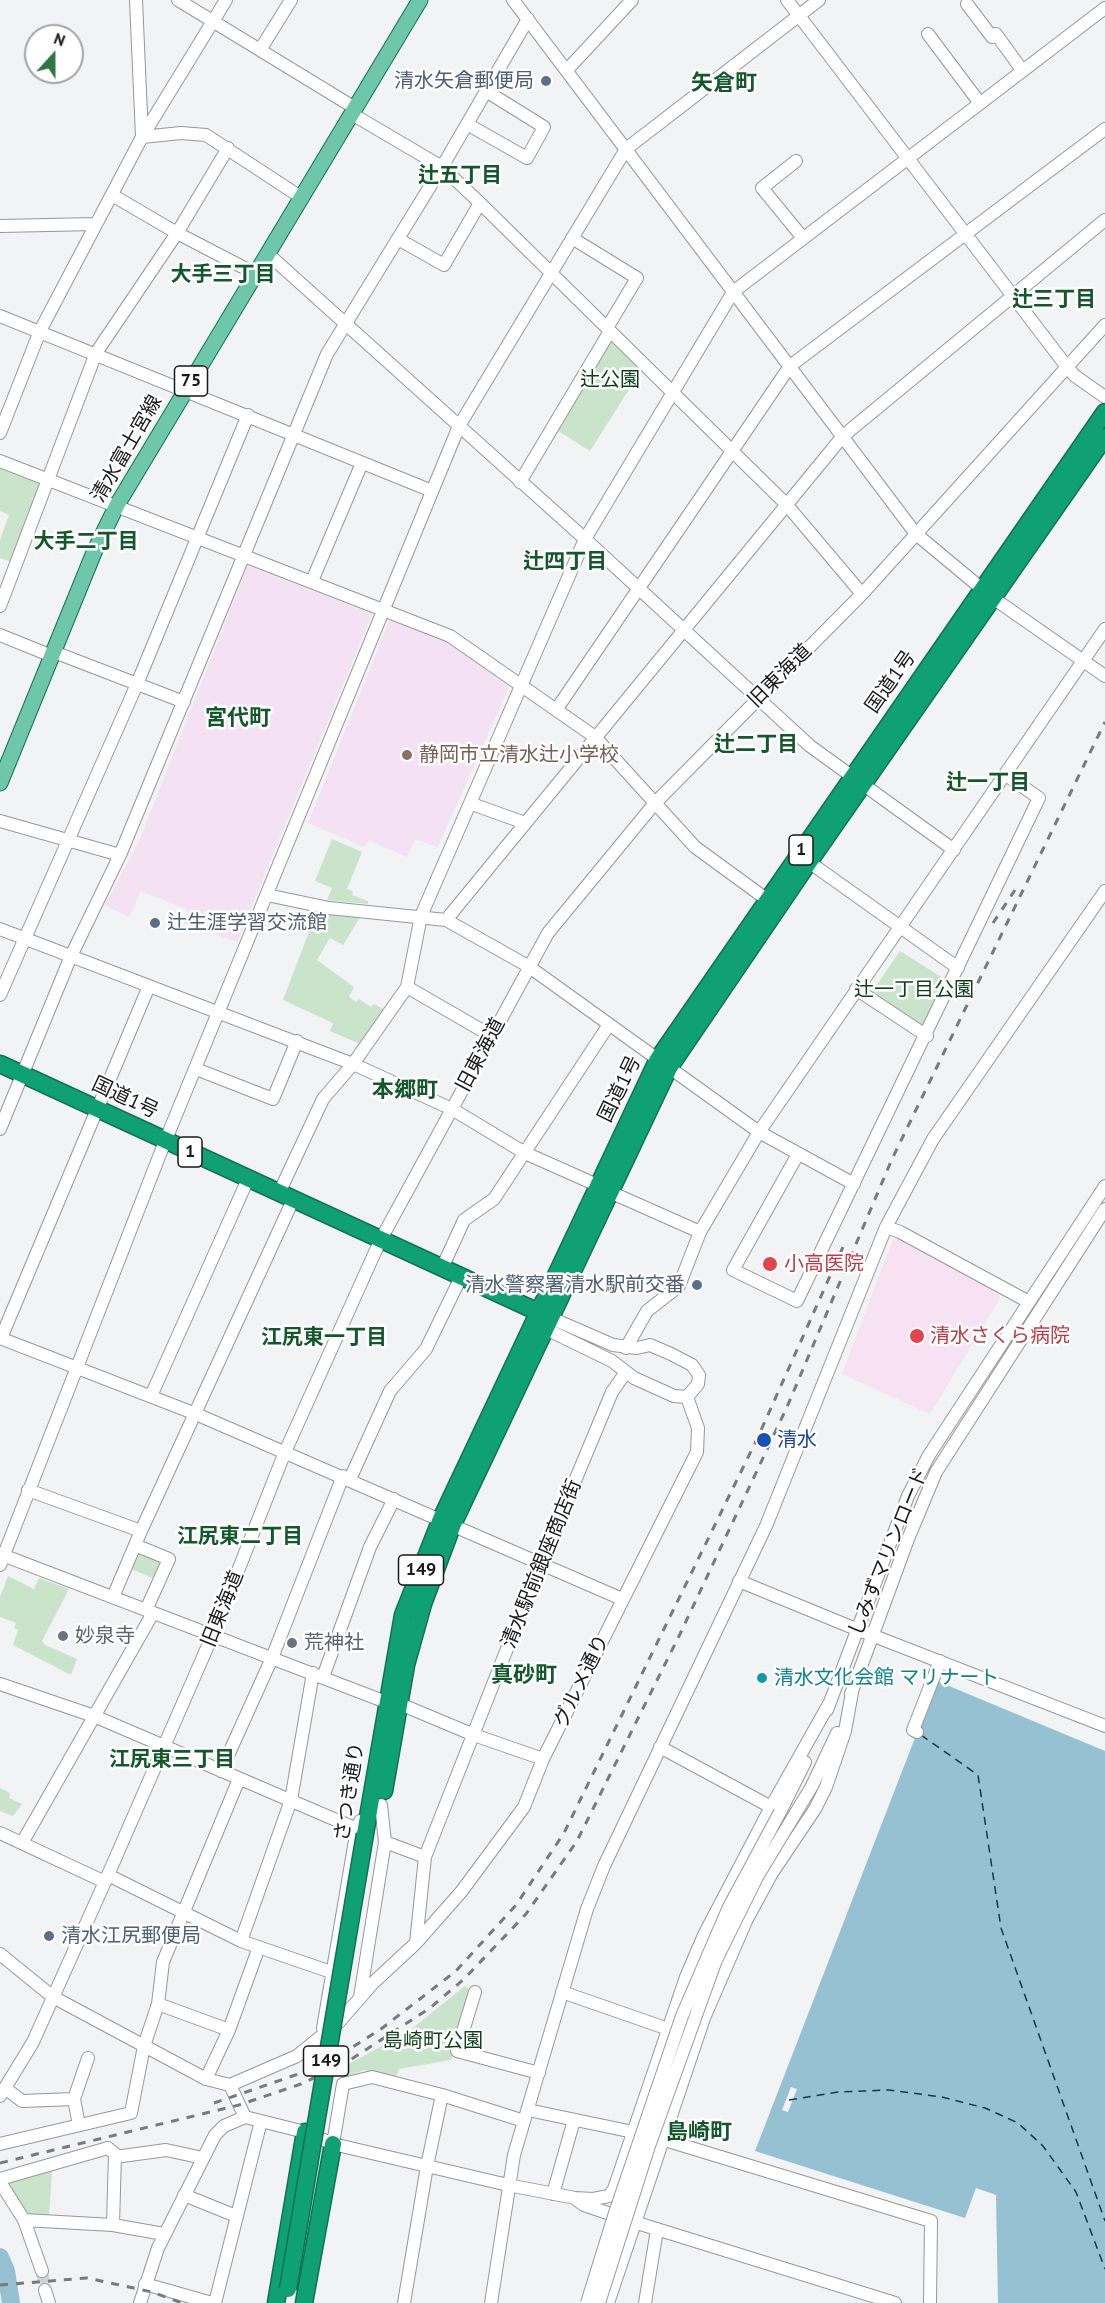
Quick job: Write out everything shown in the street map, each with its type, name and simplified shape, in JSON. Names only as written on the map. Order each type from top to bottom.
[{"type":"highway","name":"国道1号","points":[[0,1064],[21,1078],[542,1321],[664,1064],[987,593],[1105,412]]},
{"type":"highway","name":"国道1号","points":[[987,593],[1105,437]]},
{"type":"highway","name":"国道1号","points":[[773,903],[809,862],[857,781]]},
{"type":"highway","name":"国道1号","points":[[0,1074],[21,1078]]},
{"type":"highway","name":"国道1号","points":[[378,1245],[442,1268],[458,1282]]},
{"type":"highway","name":"さつき通り","points":[[294,2298],[393,1703],[447,1522],[542,1321]]},
{"type":"highway","points":[[276,2303],[305,2132]]},
{"type":"highway","points":[[294,2298],[333,2144]]},
{"type":"main road","name":"清水富士宮線","points":[[0,783],[95,550],[117,505],[420,0]]},
{"type":"street","points":[[136,0],[142,137]]},
{"type":"street","points":[[178,0],[442,167],[786,504],[862,594]]},
{"type":"street","points":[[0,433],[40,331],[142,137],[226,0]]},
{"type":"street","points":[[260,50],[291,0]]},
{"type":"street","points":[[513,0],[916,534],[987,593],[1105,676]]},
{"type":"street","points":[[567,70],[632,0]]},
{"type":"street","points":[[787,0],[1067,367],[1075,376],[1105,397]]},
{"type":"street","points":[[543,1759],[474,1735],[113,1597],[1,1558],[164,1145],[459,426],[626,149],[819,0]]},
{"type":"street","points":[[967,4],[992,37],[996,34],[1022,70]]},
{"type":"street","points":[[113,1597],[196,1414],[287,1201],[323,1100],[353,1064],[407,987],[421,916],[472,804],[585,539],[672,390],[733,292],[1105,8]]},
{"type":"street","points":[[0,1129],[71,956],[120,855],[327,354],[442,167],[528,19]]},
{"type":"street","points":[[928,34],[980,102]]},
{"type":"street","points":[[467,124],[527,158],[544,127],[486,91]]},
{"type":"street","points":[[556,710],[790,366],[1105,129]]},
{"type":"street","points":[[142,137],[181,133],[206,135],[302,198]]},
{"type":"street","points":[[0,606],[96,353],[177,233],[228,148]]},
{"type":"street","points":[[796,161],[762,188],[802,238]]},
{"type":"street","points":[[112,195],[177,233],[256,274]]},
{"type":"street","points":[[398,239],[444,265],[480,203]]},
{"type":"street","points":[[446,920],[682,629],[843,436],[1105,220]]},
{"type":"street","points":[[0,226],[96,224]]},
{"type":"street","points":[[520,482],[637,278],[572,238]]},
{"type":"street","points":[[268,254],[585,539],[810,746],[954,850]]},
{"type":"street","points":[[0,316],[186,389],[432,491]]},
{"type":"street","name":"旧東海道","points":[[3,2092],[33,2042],[107,1878],[213,1635],[285,1452],[378,1245],[528,966],[560,917],[655,803],[862,594],[1105,326]]},
{"type":"street","points":[[0,995],[137,684],[248,415]]},
{"type":"street","points":[[0,461],[450,636],[595,737],[695,847],[773,903]]},
{"type":"street","points":[[312,581],[362,463]]},
{"type":"street","points":[[626,1348],[646,1311],[679,1286],[700,1232],[759,1132],[1105,629]]},
{"type":"street","points":[[0,635],[184,702]]},
{"type":"street","points":[[798,1154],[734,1270],[797,1301],[927,1036],[1039,798],[1006,775]]},
{"type":"street","points":[[472,804],[525,823]]},
{"type":"street","points":[[0,821],[120,855]]},
{"type":"street","points":[[809,862],[958,968]]},
{"type":"street","points":[[491,2303],[508,2185],[587,1909],[660,1747],[766,1526],[886,1227],[933,1139],[1105,891]]},
{"type":"street","points":[[267,895],[329,908],[446,920],[528,966],[586,1006],[608,1026],[759,1132],[854,1184]]},
{"type":"street","points":[[0,929],[353,1064],[452,1109],[525,1153],[700,1232]]},
{"type":"street","points":[[149,986],[0,1338],[196,1414],[346,1477],[540,1565],[622,1599]]},
{"type":"street","points":[[407,987],[490,1035]]},
{"type":"street","points":[[856,989],[927,1036]]},
{"type":"street","points":[[442,1268],[464,1220],[490,1205],[608,1026]]},
{"type":"street","points":[[196,1069],[273,1099],[297,1041]]},
{"type":"street","points":[[151,1396],[246,1183]]},
{"type":"street","name":"しみずマリンロード","points":[[775,1809],[810,1752],[908,1496],[929,1455],[1105,1186]]},
{"type":"street","name":"しみずマリンロード","points":[[598,2303],[652,2135],[716,1960],[757,1877],[812,1786],[832,1746],[872,1635],[936,1472],[1105,1209]]},
{"type":"street","points":[[886,1227],[900,1232],[1029,1302]]},
{"type":"street","points":[[221,1771],[272,1658],[346,1477],[390,1391],[426,1349],[458,1282]]},
{"type":"street","points":[[542,1321],[626,1348],[650,1345],[692,1365],[700,1380],[696,1389],[687,1397],[674,1396],[626,1372],[612,1360],[542,1321]]},
{"type":"street","name":"清水駅前銀座商店街","points":[[416,1943],[425,1857],[540,1565],[612,1392],[626,1372]]},
{"type":"street","name":"グルメ通り","points":[[416,1943],[461,1892],[524,1807],[543,1759],[697,1452],[698,1428],[687,1397]]},
{"type":"street","points":[[28,1490],[141,1531]]},
{"type":"street","points":[[241,1941],[291,1800],[318,1675],[370,1547],[394,1499]]},
{"type":"street","points":[[22,1843],[150,1611],[169,1559],[135,1545]]},
{"type":"street","points":[[739,1581],[1105,1726]]},
{"type":"street","points":[[917,1732],[913,1730],[939,1661]]},
{"type":"street","points":[[0,1684],[94,1716],[370,1836],[425,1857]]},
{"type":"street","points":[[608,2303],[696,2039],[746,1921],[772,1873],[815,1809],[826,1787],[845,1731],[853,1688]]},
{"type":"street","points":[[660,1747],[775,1809]]},
{"type":"street","points":[[0,2144],[131,2113],[144,2046],[158,2004],[163,1962],[239,1779]]},
{"type":"street","points":[[140,2303],[164,2234],[203,2158],[219,2130],[245,2117],[305,2132],[333,2144],[508,2185],[575,2198],[603,2199],[609,2196],[686,1977],[704,1935],[775,1809]]},
{"type":"street","points":[[587,2303],[615,2212],[682,2016],[775,1809]]},
{"type":"street","points":[[0,1833],[107,1878],[241,1941],[331,1972]]},
{"type":"street","points":[[319,2037],[326,2019],[331,1972],[370,1836]]},
{"type":"street","points":[[360,1997],[370,1836]]},
{"type":"street","points":[[0,1954],[53,1997],[206,2079],[230,2085],[284,2064],[339,2022],[373,1983],[416,1943]]},
{"type":"street","points":[[206,2079],[229,2030],[259,1947]]},
{"type":"street","points":[[475,1992],[457,2051],[539,2073]]},
{"type":"street","points":[[562,1992],[696,2039]]},
{"type":"street","points":[[158,2004],[229,2030]]},
{"type":"street","points":[[79,2125],[74,2098],[88,2058]]},
{"type":"street","points":[[333,2144],[343,2084],[372,2077],[526,2116],[574,2120],[662,2139],[931,2221],[930,2303]]},
{"type":"street","points":[[230,2085],[245,2117]]},
{"type":"street","points":[[3,2092],[22,2101],[74,2098]]},
{"type":"street","points":[[404,2303],[427,2166],[442,2095]]},
{"type":"street","points":[[553,2194],[574,2120]]},
{"type":"street","points":[[145,2284],[214,2303],[261,2121]]},
{"type":"street","points":[[42,2271],[24,2220],[0,2180],[108,2148],[115,2157],[113,2225]]},
{"type":"street","points":[[115,2157],[166,2150],[203,2158]]},
{"type":"street","points":[[184,2195],[236,2216]]},
{"type":"street","points":[[643,2196],[648,2216],[657,2230],[645,2303]]},
{"type":"street","points":[[575,2198],[584,2205],[657,2230],[895,2303]]},
{"type":"street","points":[[24,2220],[113,2225],[164,2234]]},
{"type":"street","points":[[45,2290],[49,2303]]},
{"type":"shaded area","points":[[248,565],[372,614],[237,942],[183,923],[188,910],[141,891],[129,917],[105,905],[139,841]]},
{"type":"shaded area","name":"静岡市立清水辻小学校","points":[[390,619],[451,643],[509,687],[438,847],[415,839],[407,857],[370,841],[364,847],[308,823]]},
{"type":"shaded area","name":"清水さくら病院","points":[[900,1237],[996,1289],[1000,1298],[930,1414],[842,1374],[893,1239]]},
{"type":"green space","name":"辻公園","points":[[610,338],[642,369],[590,451],[555,429]]},
{"type":"green space","points":[[0,468],[43,484],[15,563],[0,558],[0,540],[9,515],[0,511]]},
{"type":"green space","points":[[332,839],[362,852],[347,889],[353,891],[352,895],[368,901],[368,904],[327,900],[332,888],[315,881]]},
{"type":"green space","points":[[317,911],[361,916],[343,945],[330,938],[317,960],[354,987],[349,997],[356,1002],[359,999],[371,1007],[374,1004],[385,1010],[360,1044],[330,1031],[333,1023],[283,1000]]},
{"type":"green space","name":"辻一丁目公園","points":[[900,951],[949,982],[928,1026],[922,1026],[872,992]]},
{"type":"green space","points":[[139,1550],[165,1561],[158,1580],[131,1569]]},
{"type":"green space","points":[[8,1576],[34,1589],[39,1578],[69,1589],[42,1641],[45,1645],[77,1659],[71,1675],[13,1645],[18,1630],[14,1628],[16,1623],[0,1617],[0,1597]]},
{"type":"green space","points":[[0,1788],[10,1793],[9,1798],[22,1804],[13,1816],[0,1811]]},
{"type":"green space","name":"島崎町公園","points":[[465,1986],[472,1992],[451,2060],[399,2069],[396,2078],[364,2070],[345,2077],[347,2065],[409,2031]]},
{"type":"green space","points":[[52,2168],[49,2218],[28,2217],[8,2182]]},
{"type":"water","points":[[937,1681],[1105,1751],[1105,2303],[998,2303],[996,2195],[976,2188],[965,2218],[755,2151]]},
{"type":"pier","points":[[791,2087],[797,2089],[788,2112],[782,2110]]},
{"type":"waterway","points":[[0,2257],[6,2271],[11,2303]]},
{"type":"ferry route","points":[[921,1735],[978,1775],[1001,1928],[1105,2221]]},
{"type":"ferry route","points":[[789,2100],[838,2092],[889,2090],[942,2097],[985,2108],[1018,2123],[1043,2146],[1076,2192],[1105,2269]]},
{"type":"tunnel","points":[[42,2271],[45,2290]]},
{"type":"railway","points":[[0,2163],[239,2105],[301,2084],[347,2062],[430,2008],[464,1979],[526,1914],[577,1841],[680,1634],[787,1407],[892,1159],[1105,722]]},
{"type":"railway","points":[[993,923],[1015,890]]},
{"type":"railway","points":[[340,2055],[381,2029],[456,1971],[516,1905],[564,1833],[758,1437],[843,1247]]},
{"type":"railway","points":[[214,2103],[316,2068]]},
{"type":"railway","points":[[0,2285],[87,2278],[152,2292],[182,2303]]},
{"type":"place","name":"清水矢倉郵便局","points":[[546,81]]},
{"type":"place","name":"静岡市立清水辻小学校","points":[[407,755]]},
{"type":"place","name":"辻生涯学習交流館","points":[[155,923]]},
{"type":"place","name":"小高医院","points":[[770,1264]]},
{"type":"place","name":"清水警察署清水駅前交番","points":[[697,1285]]},
{"type":"place","name":"清水さくら病院","points":[[917,1336]]},
{"type":"place","name":"清水","points":[[764,1440]]},
{"type":"place","name":"妙泉寺","points":[[63,1636]]},
{"type":"place","name":"荒神社","points":[[292,1643]]},
{"type":"place","name":"清水文化会館 マリナート","points":[[762,1678]]},
{"type":"place","name":"清水江尻郵便局","points":[[49,1936]]},
{"type":"district","name":"矢倉町","points":[[724,84]]},
{"type":"district","name":"辻五丁目","points":[[460,176]]},
{"type":"district","name":"大手三丁目","points":[[223,275]]},
{"type":"district","name":"辻三丁目","points":[[1054,300]]},
{"type":"district","name":"大手二丁目","points":[[86,542]]},
{"type":"district","name":"辻四丁目","points":[[565,562]]},
{"type":"district","name":"宮代町","points":[[238,719]]},
{"type":"district","name":"辻二丁目","points":[[756,745]]},
{"type":"district","name":"辻一丁目","points":[[988,783]]},
{"type":"district","name":"本郷町","points":[[405,1091]]},
{"type":"district","name":"江尻東一丁目","points":[[324,1338]]},
{"type":"district","name":"江尻東二丁目","points":[[240,1537]]},
{"type":"district","name":"真砂町","points":[[524,1676]]},
{"type":"district","name":"江尻東三丁目","points":[[172,1760]]},
{"type":"district","name":"島崎町","points":[[699,2133]]}]
